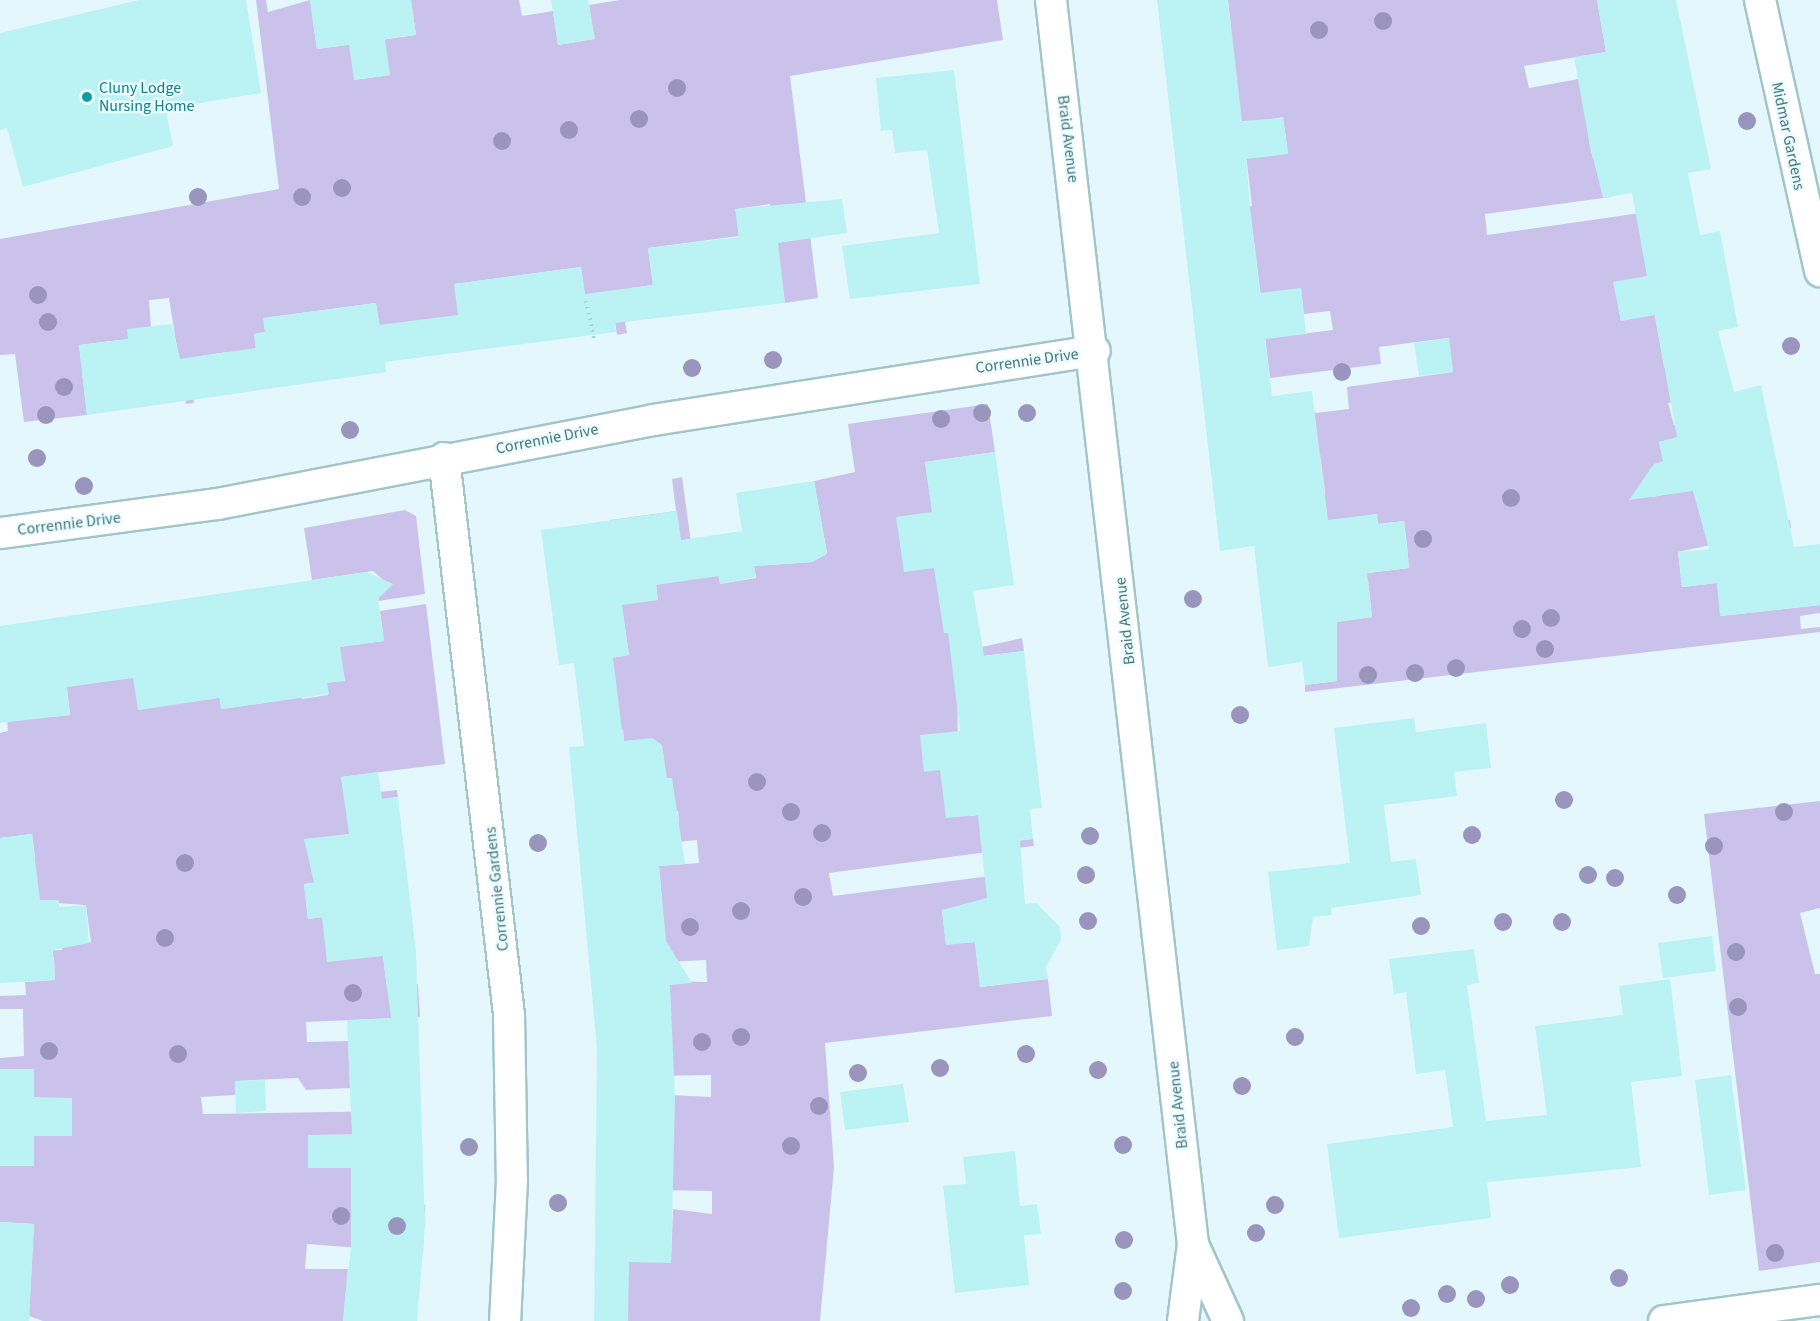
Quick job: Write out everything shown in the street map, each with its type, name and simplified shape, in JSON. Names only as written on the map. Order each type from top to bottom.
[{"type":"street","name":"Braid Avenue","points":[[1051,0],[1095,351],[1193,1244],[1183,1321]]},
{"type":"street","name":"Midmar Gardens","points":[[1760,0],[1820,271]]},
{"type":"street","name":"Corrennie Drive","points":[[0,532],[218,504],[444,458],[676,416],[1095,351]]},
{"type":"street","name":"Corrennie Gardens","points":[[444,458],[508,1015],[512,1180],[505,1321]]},
{"type":"street","name":"Braid Avenue","points":[[1193,1244],[1228,1321]]},
{"type":"street","points":[[1664,1321],[1820,1300]]},
{"type":"path","points":[[586,301],[594,338]]},
{"type":"shaded area","points":[[256,0],[266,0],[268,12],[310,0],[317,49],[353,44],[354,80],[390,75],[380,40],[416,35],[411,0],[519,0],[522,16],[553,11],[558,45],[594,39],[589,5],[620,0],[997,0],[1003,40],[790,76],[818,298],[785,303],[770,204],[736,209],[739,236],[648,248],[653,285],[631,288],[635,320],[625,322],[627,333],[617,335],[612,300],[585,297],[581,267],[455,284],[463,351],[380,329],[376,303],[264,318],[265,332],[254,334],[260,379],[227,352],[189,358],[194,403],[186,404],[169,298],[149,300],[151,327],[128,339],[79,345],[87,415],[24,422],[15,354],[0,355],[0,239],[279,189]]},
{"type":"shaded area","points":[[1228,0],[1597,0],[1606,52],[1524,66],[1529,88],[1612,73],[1589,142],[1593,159],[1620,155],[1602,192],[1611,197],[1485,214],[1487,235],[1668,209],[1648,280],[1614,282],[1621,321],[1654,311],[1664,366],[1684,400],[1668,403],[1674,425],[1689,422],[1684,436],[1659,442],[1665,467],[1650,469],[1643,488],[1653,497],[1662,495],[1694,476],[1704,530],[1790,520],[1791,528],[1678,552],[1682,587],[1717,583],[1721,616],[1820,605],[1820,613],[1800,616],[1801,629],[1820,627],[1820,632],[1305,692],[1305,685],[1337,681],[1337,622],[1372,617],[1368,580],[1327,578],[1409,568],[1407,545],[1404,521],[1378,524],[1377,514],[1312,530],[1325,492],[1320,454],[1274,418],[1349,409],[1347,387],[1453,372],[1448,338],[1379,347],[1381,364],[1270,378],[1264,327],[1293,335],[1333,330],[1330,311],[1304,314],[1301,288],[1261,297],[1253,233],[1214,210],[1252,206],[1246,155],[1288,154],[1283,117],[1242,125],[1218,29],[1231,27]]},
{"type":"shaded area","points":[[988,404],[995,452],[925,462],[933,516],[896,517],[940,567],[944,633],[979,628],[982,647],[1022,638],[1024,651],[957,659],[958,768],[970,816],[1030,809],[980,831],[981,845],[1033,839],[1034,846],[829,873],[833,896],[1021,872],[998,897],[942,910],[946,944],[975,942],[980,987],[1048,979],[1052,1016],[825,1043],[834,1167],[820,1321],[594,1321],[594,1310],[626,1313],[629,1262],[671,1262],[673,1209],[712,1214],[712,1191],[598,1189],[671,1095],[711,1097],[711,1075],[597,1077],[669,981],[707,982],[706,960],[667,962],[659,866],[699,863],[697,840],[582,852],[672,778],[643,781],[664,756],[655,741],[624,741],[623,730],[586,734],[574,663],[629,655],[621,601],[658,600],[656,584],[617,575],[610,520],[676,511],[672,479],[682,477],[696,579],[715,557],[720,584],[756,578],[754,566],[812,562],[827,553],[814,481],[855,472],[848,424]],"holes":[[[678,811],[679,822],[653,825],[652,814]]]},
{"type":"shaded area","points":[[405,510],[416,516],[425,594],[378,601],[383,580],[373,571],[312,580],[304,528]]},
{"type":"shaded area","points":[[426,604],[445,764],[341,777],[344,796],[397,790],[398,797],[366,801],[369,831],[311,840],[334,880],[304,884],[308,919],[338,915],[383,956],[387,988],[418,984],[420,1017],[306,1022],[307,1042],[348,1041],[350,1088],[306,1090],[298,1078],[235,1081],[235,1095],[201,1097],[203,1114],[390,1111],[390,1134],[308,1135],[308,1168],[351,1168],[351,1205],[425,1205],[423,1253],[307,1244],[305,1269],[348,1269],[343,1321],[43,1321],[29,1316],[34,1224],[0,1222],[0,1166],[34,1166],[34,1132],[71,1136],[71,1098],[34,1101],[34,1069],[0,1069],[0,1058],[24,1056],[23,1009],[0,1009],[0,996],[26,995],[25,982],[55,980],[54,957],[37,958],[37,951],[62,950],[61,931],[69,944],[91,942],[86,905],[28,901],[35,857],[32,834],[0,838],[0,733],[8,731],[5,702],[48,690],[51,717],[70,715],[59,619],[138,677],[138,710],[176,704],[217,676],[221,709],[264,703],[261,666],[295,654],[302,699],[328,695],[327,683],[345,680],[337,647],[384,641],[380,611]]},
{"type":"shaded area","points":[[1820,801],[1820,908],[1800,913],[1815,974],[1820,974],[1820,1262],[1759,1271],[1704,814]]},
{"type":"building","name":"Cluny Lodge Nursing Home","points":[[139,0],[246,0],[261,93],[176,107],[166,111],[173,146],[23,187],[7,128],[0,130],[0,33]]},
{"type":"building","points":[[310,0],[411,0],[416,35],[385,39],[390,75],[354,80],[349,45],[317,49]]},
{"type":"building","points":[[551,0],[588,0],[595,39],[558,45]]},
{"type":"building","points":[[1157,0],[1228,0],[1242,121],[1283,118],[1288,154],[1246,159],[1250,206],[1260,293],[1301,288],[1306,334],[1265,339],[1272,396],[1312,391],[1328,520],[1377,514],[1378,524],[1404,521],[1409,568],[1367,573],[1372,617],[1337,622],[1337,681],[1305,685],[1302,662],[1268,667],[1254,546],[1220,551]]},
{"type":"building","points":[[1597,0],[1676,0],[1711,169],[1688,173],[1700,235],[1720,231],[1738,327],[1718,331],[1734,392],[1761,385],[1794,547],[1820,544],[1820,605],[1720,616],[1717,583],[1682,587],[1678,552],[1709,549],[1693,491],[1629,500],[1654,464],[1663,461],[1659,442],[1677,437],[1655,315],[1621,321],[1613,282],[1647,276],[1632,193],[1603,198],[1589,141],[1574,57],[1606,52]]},
{"type":"building","points":[[954,70],[980,284],[850,299],[842,246],[939,233],[927,150],[895,153],[892,130],[881,131],[876,78]]},
{"type":"building","points":[[842,199],[847,233],[778,243],[785,303],[615,323],[616,332],[385,362],[386,372],[87,415],[79,345],[128,339],[127,329],[172,324],[180,359],[256,348],[254,334],[265,332],[263,318],[376,303],[379,325],[458,315],[454,284],[581,267],[585,294],[653,285],[648,248],[739,237],[735,209]]},
{"type":"building","points":[[1449,338],[1453,372],[1419,376],[1414,343]]},
{"type":"building","points":[[995,452],[1014,585],[973,591],[984,656],[1024,651],[1042,808],[1030,809],[1033,839],[1020,840],[1025,904],[1036,903],[1060,927],[1061,940],[1046,967],[1048,979],[980,987],[975,942],[946,945],[942,910],[987,898],[978,815],[946,818],[940,770],[924,772],[920,735],[960,731],[948,632],[944,633],[934,568],[904,572],[896,517],[932,512],[925,462]]},
{"type":"building","points":[[814,481],[827,554],[812,562],[754,566],[756,577],[720,584],[719,576],[656,585],[658,600],[622,605],[629,655],[613,658],[624,741],[652,738],[662,745],[667,779],[672,778],[685,864],[659,866],[666,941],[692,983],[670,985],[675,1098],[671,1263],[629,1262],[628,1321],[594,1321],[597,1048],[569,747],[584,746],[574,663],[559,665],[541,530],[677,511],[681,540],[742,531],[736,493]]},
{"type":"building","points":[[367,572],[393,584],[378,599],[384,641],[340,647],[345,681],[327,683],[329,694],[221,709],[220,698],[138,710],[133,678],[67,687],[70,715],[0,723],[0,626]]},
{"type":"building","points":[[1414,718],[1416,732],[1486,723],[1491,768],[1454,772],[1457,796],[1384,805],[1391,862],[1416,859],[1421,895],[1331,908],[1332,915],[1313,917],[1309,946],[1277,950],[1268,872],[1350,863],[1334,728]]},
{"type":"building","points":[[378,772],[382,799],[398,797],[416,952],[425,1226],[417,1321],[343,1321],[351,1247],[351,1168],[308,1168],[308,1135],[352,1135],[347,1020],[391,1018],[383,956],[327,962],[322,917],[308,919],[304,884],[314,883],[304,839],[349,834],[341,777]]},
{"type":"building","points":[[32,834],[40,900],[59,900],[59,907],[86,905],[89,943],[53,950],[55,980],[0,983],[0,838]]},
{"type":"building","points":[[1712,936],[1716,971],[1663,978],[1658,943]]},
{"type":"building","points":[[1474,949],[1479,983],[1467,985],[1486,1121],[1547,1115],[1535,1026],[1623,1015],[1619,986],[1670,979],[1682,1076],[1631,1082],[1641,1167],[1487,1182],[1491,1218],[1339,1238],[1327,1144],[1453,1127],[1445,1070],[1416,1074],[1406,992],[1394,994],[1389,959]]},
{"type":"building","points":[[0,1069],[34,1069],[34,1097],[72,1098],[72,1136],[34,1136],[34,1166],[0,1166]]},
{"type":"building","points":[[1731,1075],[1746,1190],[1709,1195],[1695,1080]]},
{"type":"building","points":[[265,1080],[266,1111],[236,1113],[235,1081]]},
{"type":"building","points":[[903,1084],[909,1122],[845,1130],[840,1092]]},
{"type":"building","points":[[1015,1151],[1020,1206],[1037,1204],[1041,1234],[1024,1235],[1029,1285],[955,1293],[943,1186],[966,1184],[963,1157]]},
{"type":"building","points":[[0,1222],[34,1224],[29,1321],[0,1321]]},
{"type":"place","name":"Cluny Lodge Nursing Home","points":[[87,97]]}]
